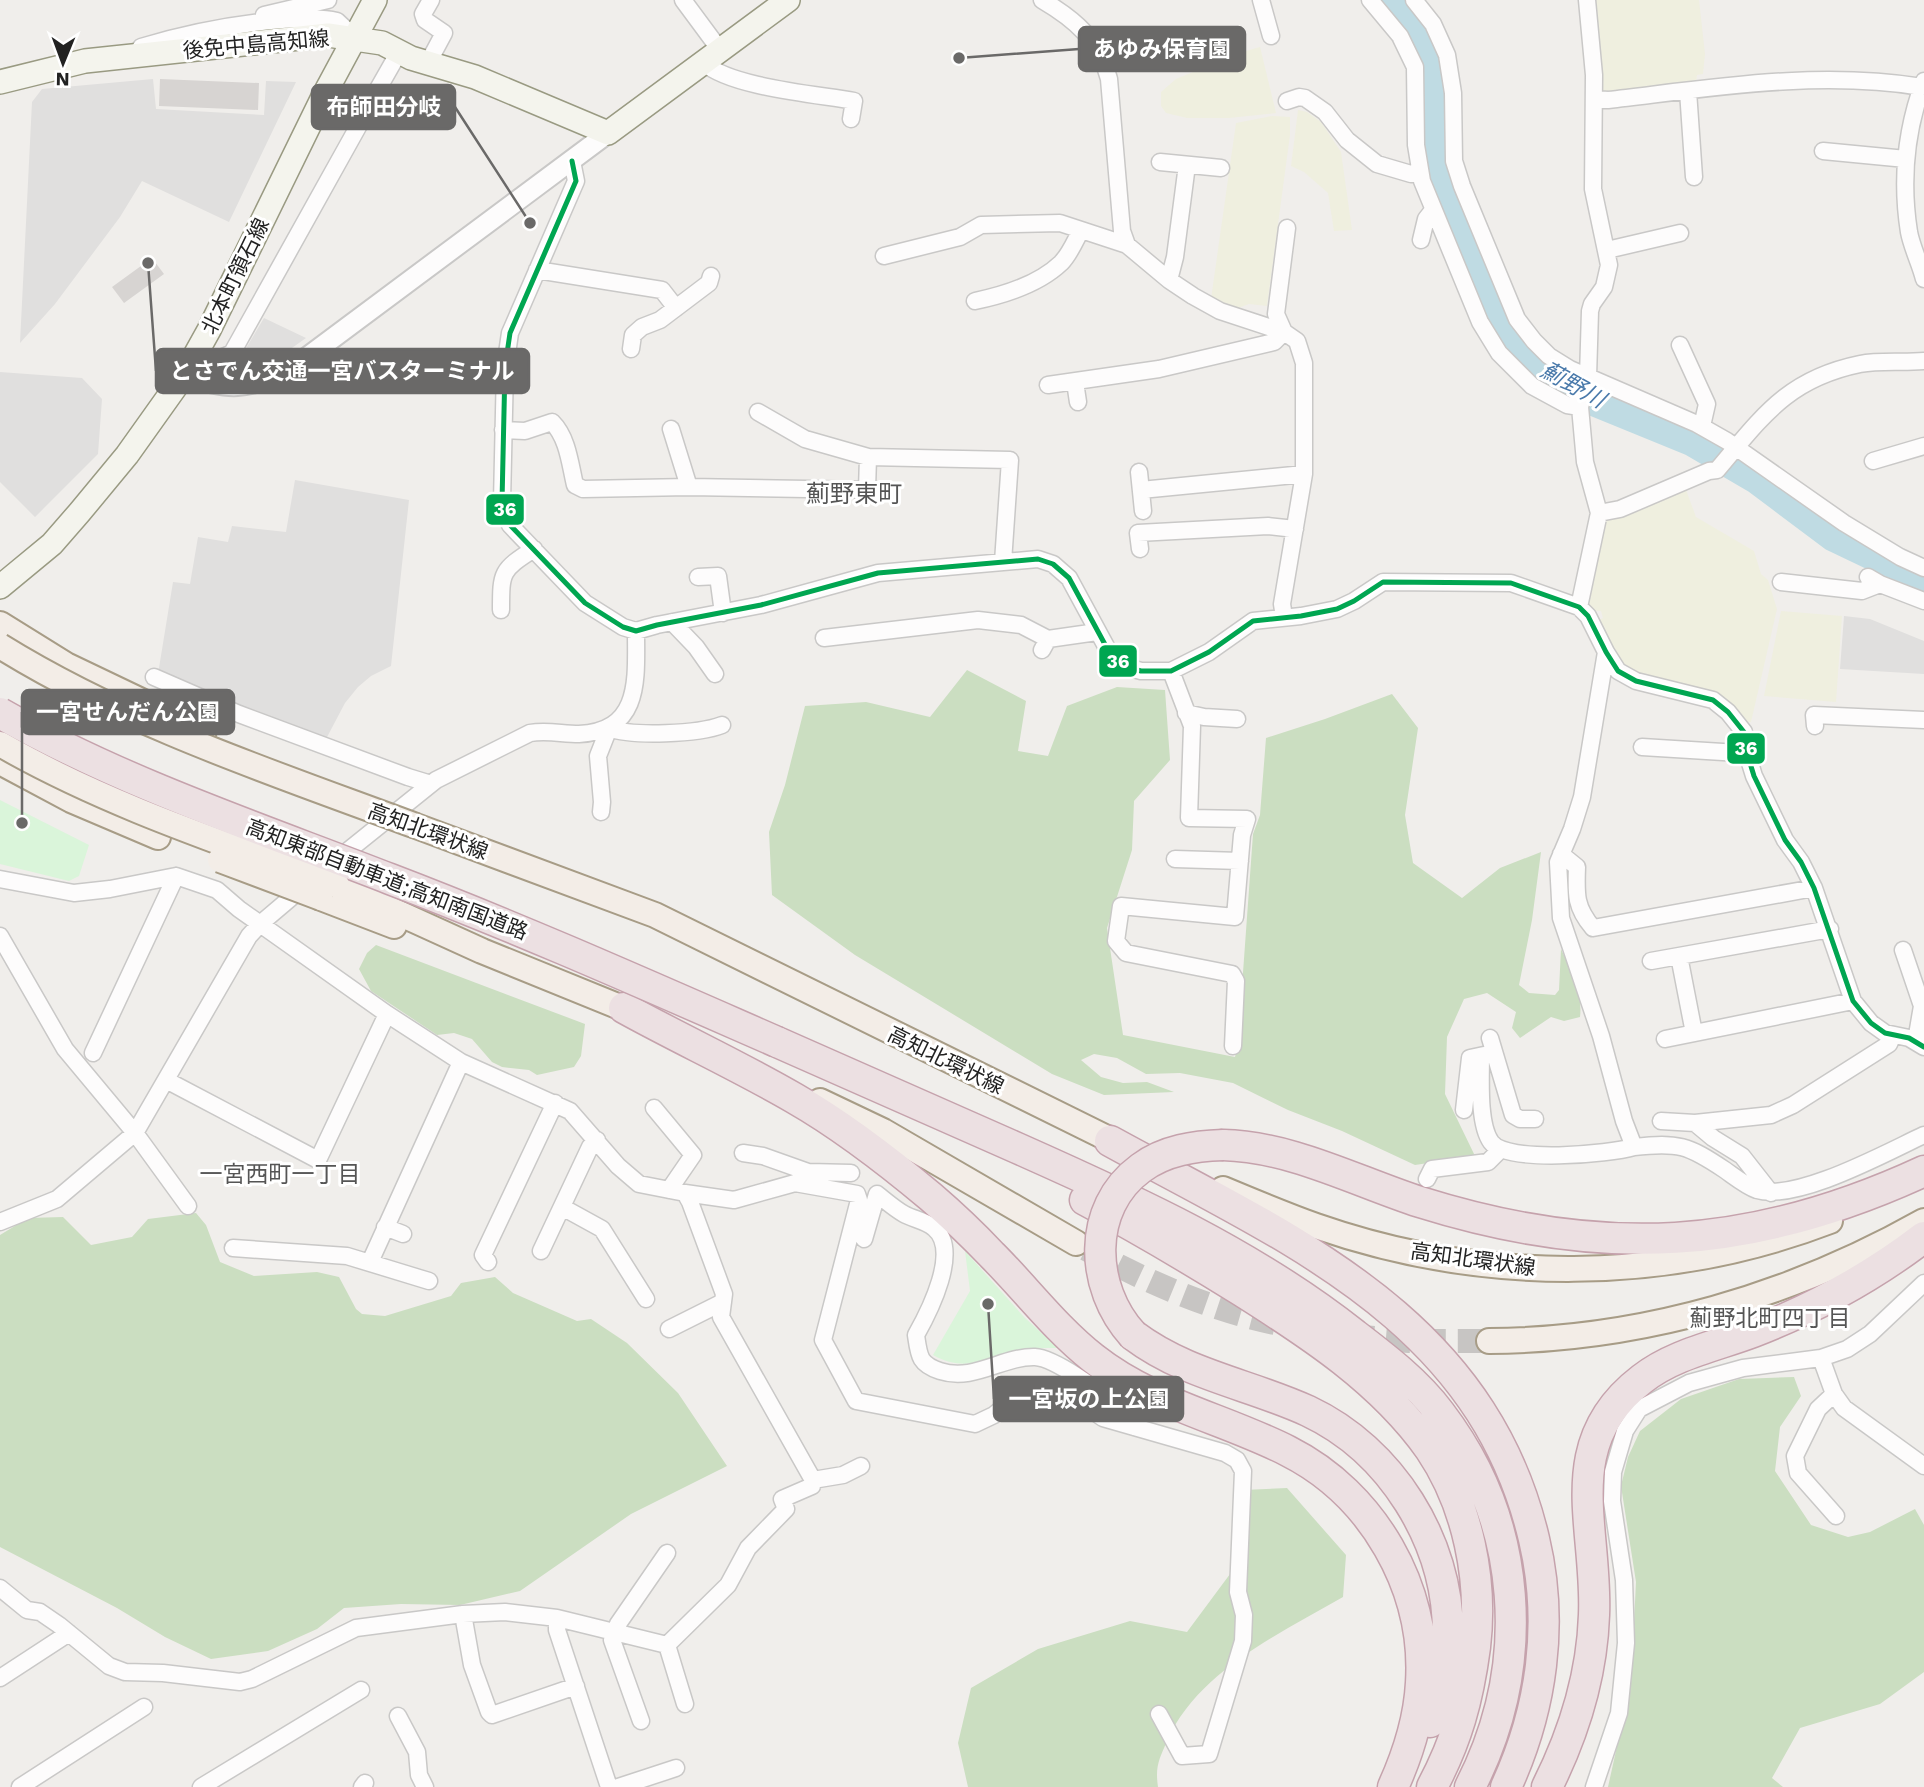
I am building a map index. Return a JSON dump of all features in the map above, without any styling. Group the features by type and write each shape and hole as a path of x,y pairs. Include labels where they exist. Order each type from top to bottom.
{"highway":[{"name":"高知東部自動車道;高知南国道路","path":"0,713 50,742 126,776 574,953 777,1042"},
{"path":"624,1008 795,1098 892,1166 964,1227 1073,1340 1119,1376 1169,1403 1291,1452 1321,1470 1345,1491 1384,1537 1399,1565 1417,1624 1422,1681 1418,1712 1411,1744 1395,1787"},
{"path":"777,1042 1087,1201 1189,1258 1333,1353 1372,1385 1405,1418 1431,1451 1459,1510 1473,1559 1477,1595 1477,1633 1467,1700 1458,1731 1432,1787"},
{"path":"777,1042 1102,1186 1234,1254 1324,1310 1388,1361 1438,1410 1472,1461 1494,1517 1509,1576 1512,1637 1505,1687 1491,1738 1471,1787"},
{"path":"1110,1141 1295,1242 1363,1288 1430,1346 1478,1405 1498,1438 1520,1490 1538,1555 1542,1592 1542,1654 1535,1703 1526,1737 1506,1787"},
{"path":"1395,1787 1419,1748 1440,1692 1447,1662 1448,1634 1443,1581 1426,1533 1380,1463 1334,1425 1279,1400 1187,1367 1151,1348 1120,1321 1105,1286 1100,1249 1107,1212 1128,1179 1151,1162 1181,1150 1201,1146 1247,1146 1296,1157 1442,1209 1530,1230 1600,1239 1735,1242 1868,1195 1924,1171"},
{"path":"1547,1787 1574,1724 1591,1651 1594,1576 1587,1479 1597,1434 1608,1414 1624,1394 1665,1364 1796,1314 1855,1270 1924,1237"}],"main road":[{"name":"北本町領石線","path":"0,587 52,544 79,513 154,420 184,375 209,330 324,95 375,0"},
{"path":"608,133 788,0"},
{"name":"後免中島高知線","path":"0,82 99,60 328,35 382,43 428,63 475,77 608,133"},
{"path":"0,624 66,665 204,731 418,818"},
{"name":"高知北環状線","path":"0,646 39,671 191,742 418,818 655,915 1110,1141 1318,1227 1377,1244 1448,1259 1519,1268 1584,1269 1671,1262 1735,1242 1820,1225 1924,1179"},
{"path":"0,744 59,776 329,892 624,1008 883,1132 1076,1244"},
{"path":"0,762 71,800 158,837 329,892"},
{"path":"1489,1341 1568,1338 1654,1324 1855,1270 1924,1221"}],"street":[{"path":"236,25 279,10 327,0"},
{"path":"428,63 444,33 425,20 423,14 430,0"},
{"path":"683,0 712,56 713,71 735,80 853,101 851,119"},
{"path":"1042,0 1068,15 1104,58 1109,79 1122,231 1127,245"},
{"path":"1261,0 1271,36"},
{"path":"1370,0 1399,36 1415,67 1416,145 1420,174 1480,322 1499,353 1532,386 1567,405 1580,407"},
{"path":"1414,0 1433,24 1447,55 1453,93 1454,161 1462,186 1517,319 1534,341 1549,356 1588,377 1702,426 1737,447 1844,523 1920,567 1904,594"},
{"path":"1579,607 1599,513 1585,462 1580,407 1588,377 1590,311 1604,287 1608,273 1593,189 1594,99 1587,0"},
{"path":"99,60 177,36 236,25 294,19 337,21 355,38"},
{"path":"324,95 366,110 399,52"},
{"path":"1594,99 1608,100 1782,80 1923,84 1909,131 1906,159 1909,232 1924,279"},
{"path":"1688,91 1694,177"},
{"path":"1287,102 1299,97 1305,98 1325,113 1347,140 1377,164 1420,174"},
{"path":"184,375 233,352 359,125"},
{"path":"184,375 215,386 240,387 263,382 290,370 608,133"},
{"path":"1823,151 1906,159"},
{"path":"572,161 576,181 510,333 505,367 502,502 510,525 585,603 623,627 636,631 761,605 878,573 1038,559 1053,564 1069,578 1108,650 1123,666 1141,671 1171,671 1209,652 1254,621 1337,609 1383,582 1511,583 1579,607 1588,616 1618,671 1636,681 1713,700 1728,712 1744,732 1754,776 1785,840 1801,862 1814,888 1853,1001 1871,1023 1885,1033 1920,1044 1922,1006 1903,950"},
{"path":"1160,162 1222,168"},
{"path":"1169,280 1175,257 1187,165"},
{"path":"1421,240 1426,219 1433,210"},
{"path":"884,256 960,237 981,225 1060,223 1127,245 1169,280 1220,311 1284,332 1297,341 1304,363 1304,474 1282,604 1284,617"},
{"path":"1284,332 1276,314 1287,228"},
{"path":"975,301 995,297 1045,275 1062,262 1081,230"},
{"path":"1606,250 1680,233"},
{"path":"537,270 663,290 676,308"},
{"path":"631,349 633,335 642,327 660,320 709,283 710,276"},
{"path":"995,297 998,314"},
{"path":"1048,385 1160,369 1274,342 1284,332"},
{"path":"1680,345 1707,404 1702,426"},
{"path":"1599,513 1620,509 1717,470 1773,406 1792,390 1817,376 1862,364 1924,361"},
{"path":"1075,382 1078,402"},
{"path":"758,412 805,439 868,457 1010,460 1003,562"},
{"path":"503,430 525,431 552,422 560,430 575,485 583,489 689,487 867,490 868,457"},
{"path":"671,429 689,487"},
{"path":"1873,461 1924,446"},
{"path":"1139,471 1143,511"},
{"path":"1141,489 1304,474"},
{"path":"1140,549 1139,533 1268,526 1295,529"},
{"path":"501,610 500,580 510,565 534,549"},
{"path":"698,577 718,576 723,612"},
{"path":"1781,582 1863,591 1874,580 1924,601"},
{"path":"824,638 978,620 1021,625 1045,644 1097,632"},
{"path":"671,622 696,647 715,674"},
{"path":"600,812 602,802 598,756 609,728 634,696 636,631"},
{"path":"1606,652 1582,797 1558,862 1561,918 1601,1036 1624,1121 1634,1147"},
{"path":"1171,671 1192,726 1189,818 1247,820 1242,835 1235,917 1121,906 1116,942 1126,953 1232,974 1236,981 1233,1046"},
{"path":"154,677 239,714 431,784"},
{"path":"1186,713 1237,719"},
{"path":"1815,726 1814,715 1924,720"},
{"path":"0,1222 57,1199 135,1133 249,936 260,924 431,784 530,733 543,731 576,734 609,728 618,732 634,733 708,730 722,724"},
{"path":"1642,747 1739,753 1746,750"},
{"path":"1561,854 1577,867 1576,896 1582,915 1593,928 1814,888"},
{"path":"1175,859 1240,862"},
{"path":"93,1053 176,876"},
{"path":"0,879 74,893 176,876 218,890 239,909 387,1014 461,1062 570,1111 618,1166 639,1184 734,1200 807,1178 851,1173"},
{"path":"1651,961 1830,929"},
{"path":"0,936 65,1049 135,1133 188,1206"},
{"path":"1679,956 1694,1033"},
{"path":"1665,1039 1853,1001"},
{"path":"166,1080 318,1160 387,1014"},
{"path":"1661,1121 1695,1123 1771,1115 1793,1105 1889,1044 1893,1035"},
{"path":"1464,1111 1470,1058 1488,1048"},
{"path":"1488,1048 1513,1115 1520,1119 1535,1119"},
{"path":"1488,1048 1482,1115 1491,1142 1513,1154 1615,1153 1634,1147 1682,1145 1755,1189 1771,1193 1835,1177 1924,1135"},
{"path":"370,1262 461,1062"},
{"path":"488,1262 483,1255 555,1103"},
{"path":"654,1108 693,1155 677,1192"},
{"path":"1695,1123 1742,1156 1771,1193"},
{"path":"541,1251 590,1147 597,1140"},
{"path":"1427,1179 1432,1169 1488,1162 1501,1149"},
{"path":"743,1153 763,1156 807,1178 858,1194 859,1200 823,1340 856,1401 975,1424 994,1415 1023,1391 1042,1388 1069,1395 1103,1418 1225,1453 1237,1460 1243,1471 1238,1592 1244,1615 1242,1641 1209,1754 1182,1756 1159,1714"},
{"path":"667,1645 727,1585 748,1548 786,1509 782,1499 812,1486 813,1480 722,1317 724,1293 690,1202 677,1192"},
{"path":"864,1239 877,1194 902,1213 934,1228 940,1236 944,1251 937,1290 916,1335 920,1357 926,1366 948,1373 969,1373 1033,1357 1052,1360 1119,1407 1134,1427"},
{"path":"562,1207 602,1229 646,1300"},
{"path":"385,1227 402,1234"},
{"path":"233,1248 347,1256 429,1281"},
{"path":"1594,1787 1619,1713 1626,1643 1624,1580 1612,1501 1613,1472 1625,1431 1639,1409 1689,1383 1743,1368 1821,1359 1847,1349 1870,1334 1924,1283"},
{"path":"669,1329 723,1302"},
{"path":"1821,1359 1834,1394 1844,1408 1924,1466"},
{"path":"1834,1394 1818,1409 1795,1456 1798,1473 1836,1516"},
{"path":"813,1480 843,1475 861,1466"},
{"path":"641,1721 612,1640 613,1633 667,1553"},
{"path":"0,1588 27,1610 40,1612 109,1666 125,1672 163,1672 240,1682 252,1679 356,1628 463,1614 505,1612 557,1618 667,1645"},
{"path":"463,1614 472,1665 492,1715 576,1686"},
{"path":"557,1618 557,1630 609,1787"},
{"path":"0,1678 69,1633"},
{"path":"667,1645 685,1704"},
{"path":"201,1787 361,1690"},
{"path":"20,1787 144,1707"},
{"path":"398,1716 417,1752 419,1775 425,1787"},
{"path":"618,1787 676,1769"}],"green space":[{"path":"1592,0 1699,0 1705,54 1703,74 1697,75 1696,83 1599,93"},
{"path":"1260,47 1276,113 1229,118 1187,118 1166,113 1161,106 1161,92 1176,79"},
{"path":"1298,110 1307,112 1321,122 1341,152 1352,230 1334,231 1328,193 1304,172 1291,166"},
{"path":"1272,116 1290,117 1290,135 1267,306 1249,304 1238,308 1211,299 1236,123"},
{"path":"1685,487 1696,517 1754,551 1761,574 1768,580 1777,609 1751,722 1640,676 1619,662 1596,621 1603,618 1601,611 1591,611 1589,605 1604,526 1608,519"},
{"path":"1781,611 1842,616 1836,702 1764,696"},
{"path":"967,670 1026,701 1018,751 1048,756 1067,706 1117,687 1165,690 1170,760 1134,801 1132,850 1107,928 1123,1035 1235,1057 1253,834 1260,815 1266,738 1392,694 1418,728 1405,815 1413,863 1462,898 1500,868 1541,852 1532,920 1519,985 1529,993 1555,995 1559,990 1561,949 1578,991 1580,1017 1564,1021 1551,1017 1520,1038 1512,1028 1516,1012 1487,993 1464,999 1447,1037 1445,1094 1475,1156 1415,1165 1233,1083 1180,1073 1146,1074 1117,1058 1094,1054 1081,1060 1101,1077 1123,1083 1147,1082 1174,1092 1104,1095 1052,1074 855,955 772,895 769,832 785,785 805,706 866,702 930,717"},
{"path":"0,800 89,845 79,876 69,881 0,864"},
{"path":"376,945 585,1024 581,1056 574,1067 537,1075 529,1070 502,1067 492,1062 472,1039 454,1033 437,1035 371,991 359,969 367,953"},
{"path":"196,1213 206,1225 220,1262 254,1276 317,1272 339,1277 356,1309 362,1314 385,1316 451,1296 461,1283 495,1277 513,1293 577,1321 591,1319 627,1343 678,1393 727,1466 631,1514 520,1591 460,1605 401,1604 344,1608 317,1629 268,1651 211,1659 165,1637 117,1608 0,1547 0,1235 28,1218 63,1217 91,1245 132,1237 148,1219"},
{"path":"965,1251 1024,1317 1058,1348 1024,1350 964,1364 933,1355 970,1291"},
{"path":"1794,1377 1801,1396 1780,1427 1775,1471 1811,1525 1848,1537 1870,1532 1915,1509 1924,1525 1924,1672 1880,1704 1800,1728 1772,1778 1783,1787 1608,1787 1631,1683 1636,1582 1621,1486 1628,1457 1640,1431 1681,1399 1739,1379"},
{"path":"1287,1488 1346,1555 1343,1597 1267,1640 1219,1674 1199,1694 1181,1716 1167,1741 1158,1763 1158,1787 968,1787 958,1743 971,1688 1038,1649 1130,1621 1187,1632 1233,1570 1243,1490"}],"shaded area":[{"path":"153,79 156,109 264,115 266,81 296,82 229,222 142,181 120,217 55,304 20,343 32,102 42,89"},
{"path":"264,318 306,338 282,355 253,357 245,350"},
{"path":"0,372 82,378 102,399 98,454 35,517 0,482"},
{"path":"295,480 409,500 391,666 371,676 358,687 345,703 326,739 158,674 173,582 190,584 198,537 228,542 232,526 286,532"},
{"path":"1844,616 1870,619 1924,641 1924,674 1840,669"}],"building":[{"path":"160,79 259,83 258,110 159,106"},
{"path":"152,258 164,274 124,303 112,287"}],"waterway":[{"name":"薊野川","path":"1393,0 1421,41 1429,58 1433,75 1434,152 1453,213 1499,322 1528,361 1558,381 1595,400 1693,440 1758,478 1834,535 1924,578"}],"tunnel":[{"path":"1086,1249 1185,1296 1290,1326"},
{"path":"1350,1336 1409,1341 1489,1341"}],"transit line":[{"name":"36","path":"572,161 576,181 510,333 505,367 502,502 510,525 585,603 623,627 636,631 761,605 878,573 1038,559 1053,564 1069,578 1108,650 1123,666 1141,671 1171,671 1209,652 1253,621 1337,609 1383,582 1511,583 1579,607 1588,616 1618,671 1636,681 1713,700 1728,712 1744,732 1754,776 1785,840 1801,862 1814,888 1853,1001 1871,1023 1885,1033 1909,1038 1924,1047"}],"place":[{"name":"あゆみ保育園","path":"959,58"},
{"name":"布師田分岐","path":"530,223"},
{"name":"とさでん交通一宮バスターミナル","path":"148,263"},
{"name":"一宮せんだん公園","path":"22,823"},
{"name":"一宮坂の上公園","path":"988,1304"}],"district":[{"name":"薊野東町","path":"854,494"},
{"name":"一宮西町一丁目","path":"280,1174"},
{"name":"薊野北町四丁目","path":"1770,1318"}]}
